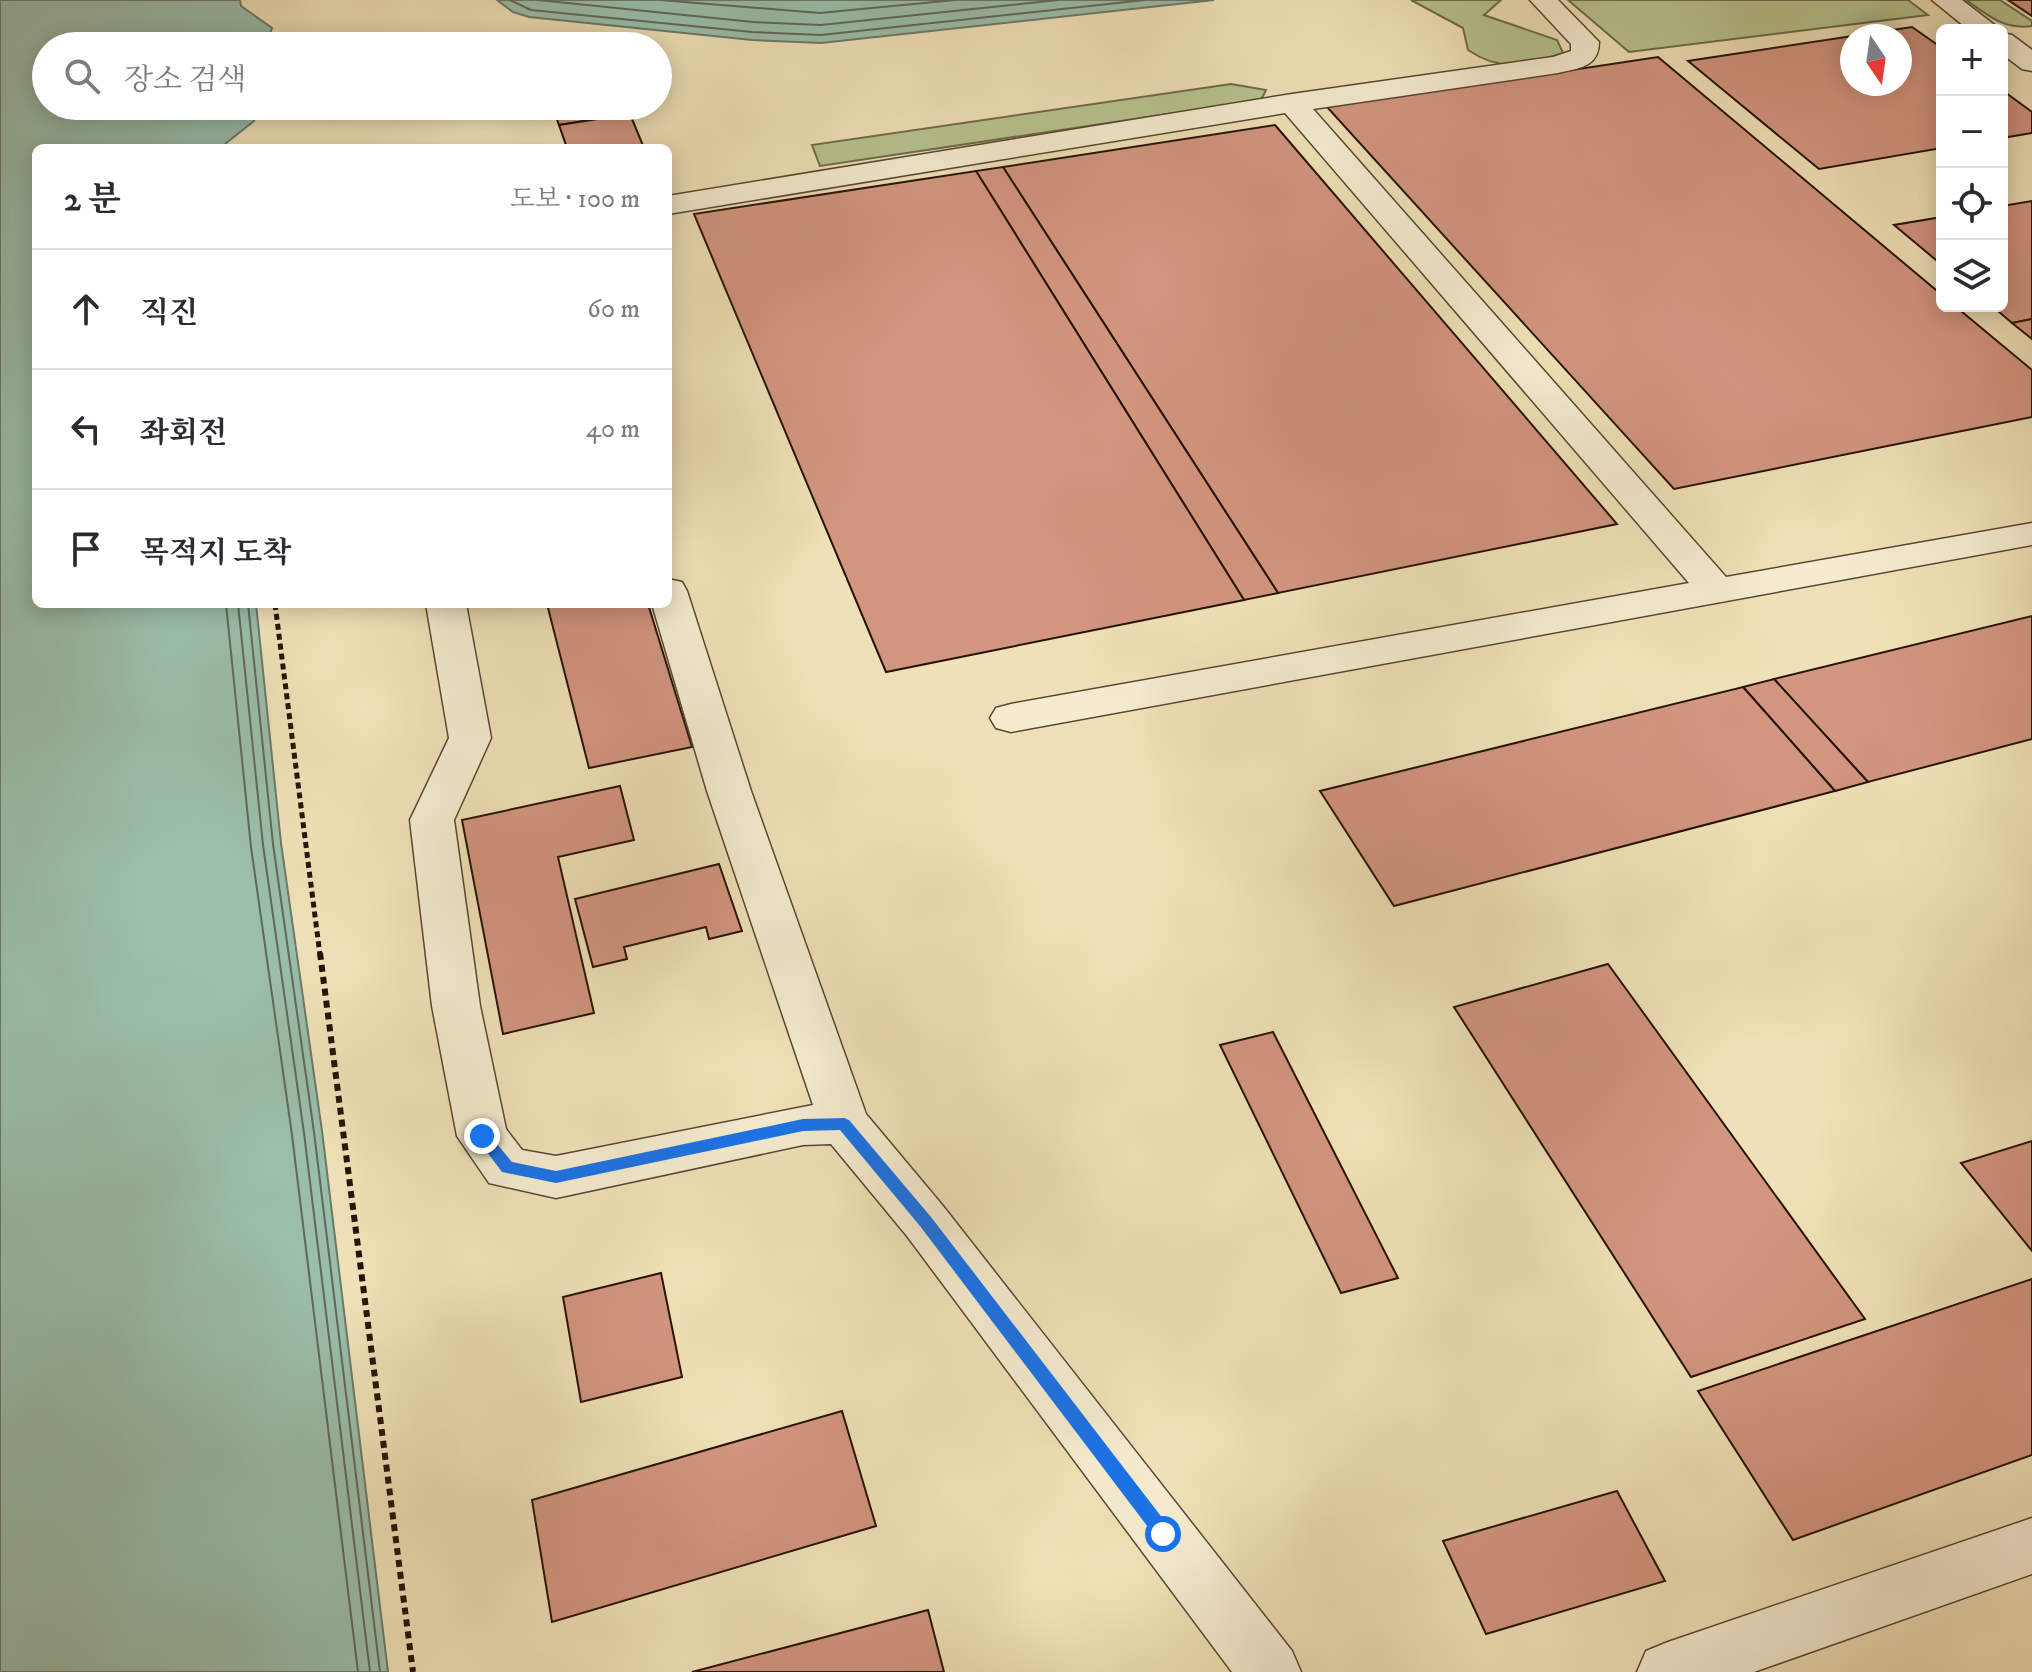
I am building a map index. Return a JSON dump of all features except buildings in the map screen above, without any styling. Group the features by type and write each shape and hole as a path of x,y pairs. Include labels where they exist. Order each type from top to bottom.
{"lane":[{"path":"672,204 1292,103 1558,65 1585,55 1585,42 1543,0"},
{"path":"1945,0 1979,24"},
{"path":"2008,45 2032,63"},
{"path":"1292,103 1717,591"},
{"path":"1011,718 2032,534"},
{"path":"672,604 729,791 844,1124 925,1221 1270,1672"},
{"path":"447,608 470,738 432,820 456,1006 482,1136 507,1168 556,1177 803,1125 844,1124"},
{"path":"1668,1672 2032,1546"}],"path":[{"path":"276,608 413,1672"}],"shaded area":[{"path":"1411,0 1501,0 1484,15 1557,40 1563,53 1514,65 1492,62 1468,50 1463,28"},
{"path":"1568,0 1908,0 1928,15 1840,24 1629,52"},
{"path":"1966,0 2000,0 2032,21 2032,26 2013,26"},
{"path":"1231,84 1266,90 1261,100 820,166 812,145"}],"water":[{"path":"0,0 240,0 241,6 272,28 271,32 32,32 32,120 254,120 225,144 32,144 32,608 256,608 281,843 322,1131 388,1672 0,1672"},
{"path":"497,0 1214,0 821,43 752,40 529,17 513,12"}],"route":[{"path":"482,1136 507,1168 556,1177 803,1125 844,1124 925,1221 1163,1534"}]}
